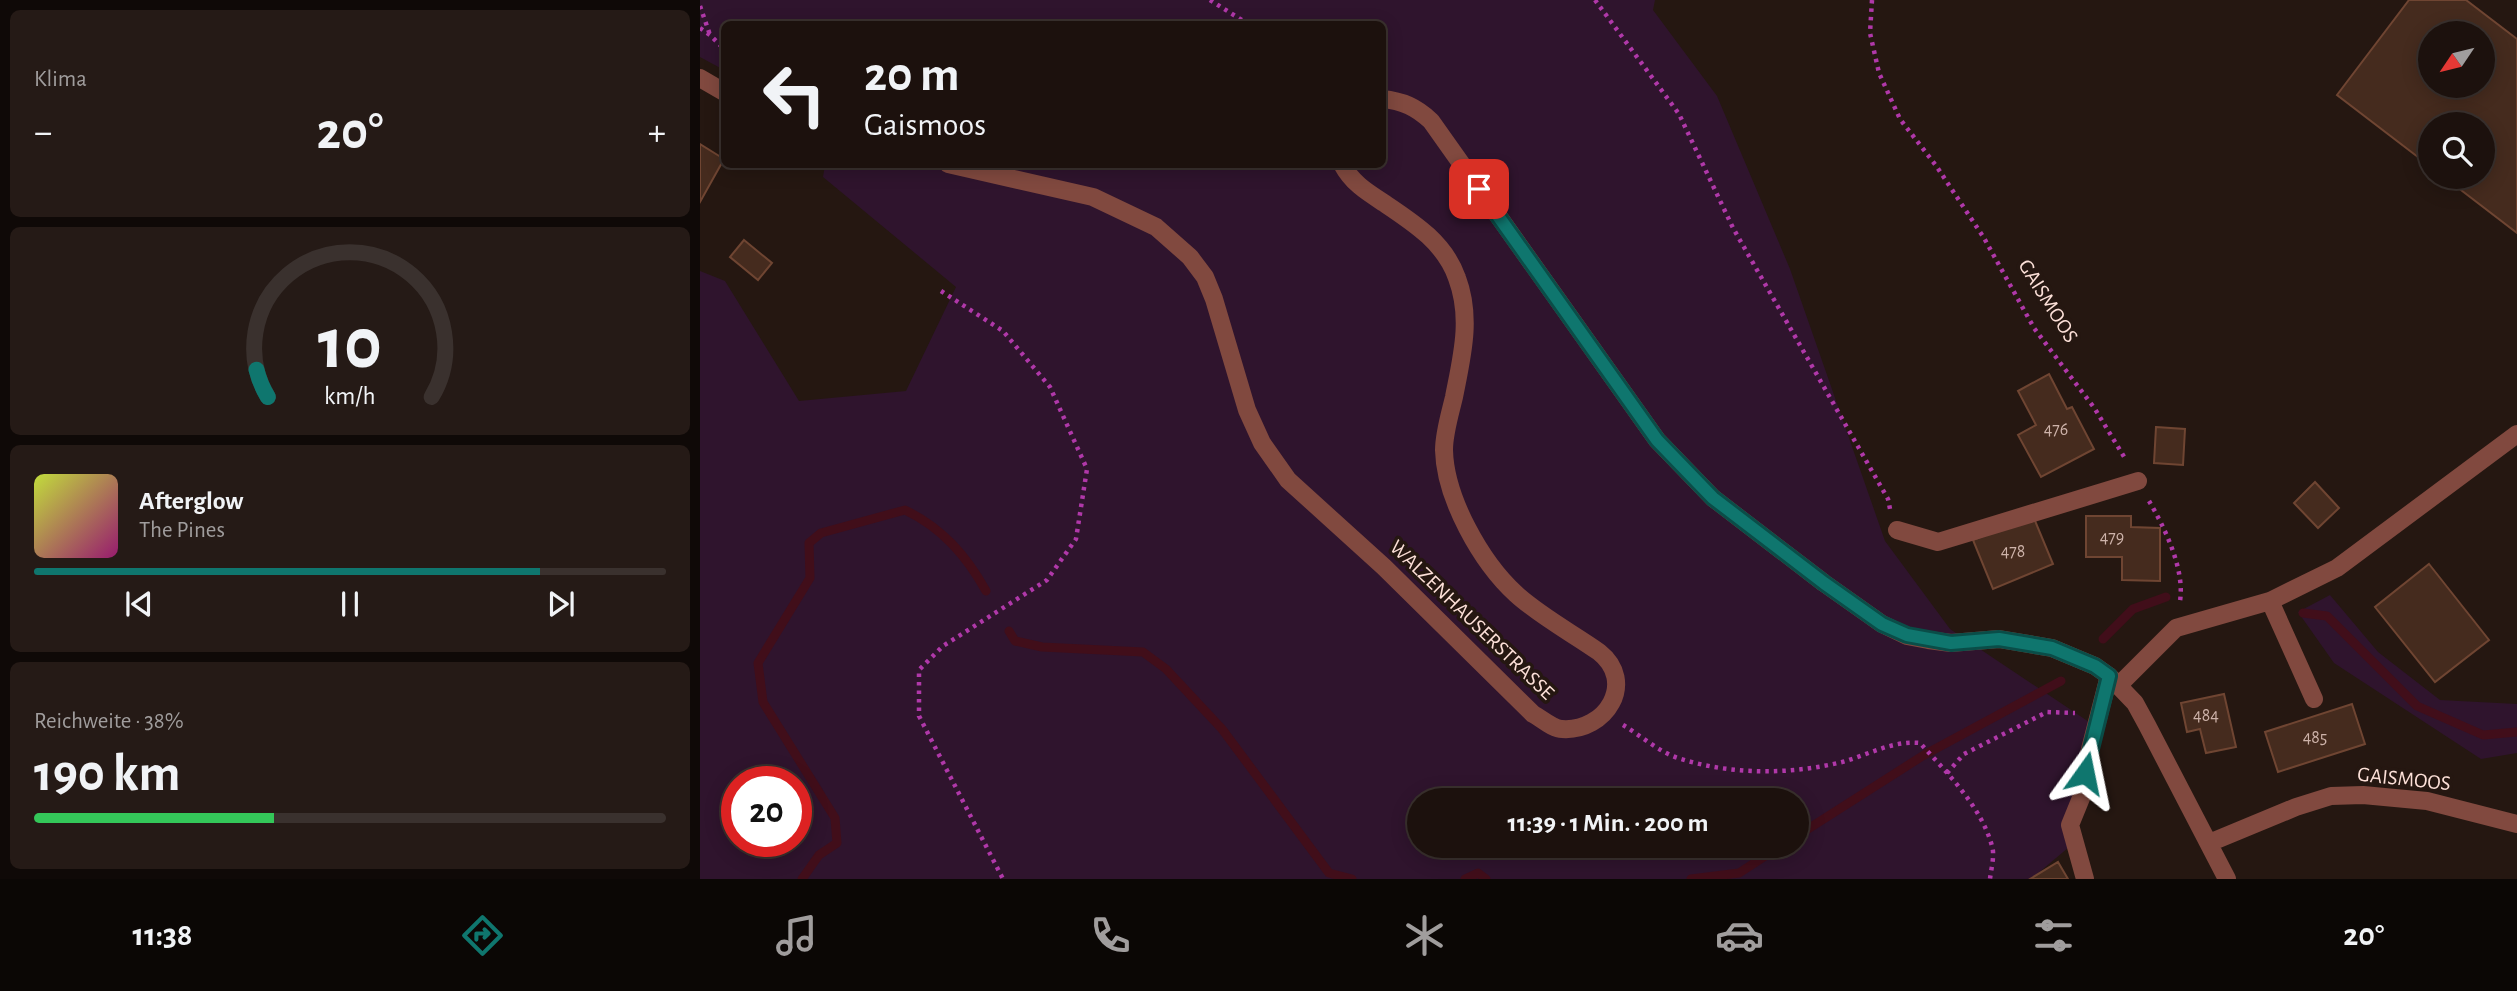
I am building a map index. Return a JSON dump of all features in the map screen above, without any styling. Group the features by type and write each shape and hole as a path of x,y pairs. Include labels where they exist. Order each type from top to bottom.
{"street":[{"path":"700,78 721,90"},
{"path":"1386,99 1411,106 1431,121 1657,440 1713,498 1882,624 1907,635 1951,643 1999,639 2052,648 2095,666 2114,680 2135,703 2227,879"},
{"name":"WALZENHAUSERSTRASSE","path":"966,168 1093,197 1156,227 1190,257 1205,277 1247,410 1262,443 1288,480 1384,567 1533,714 1560,730 1583,726 1606,714"},
{"path":"1345,168 1354,182 1417,224 1432,238 1456,273 1463,293 1466,338 1444,447 1446,472 1453,495 1462,517 1486,558 1516,594 1606,657 1616,678 1616,690 1613,703 1606,714"},
{"path":"2085,879 2070,825 2081,798 2100,713 2114,680 2176,628 2270,601 2337,568 2517,434"},
{"path":"1896,530 1938,542 2138,481"},
{"path":"2270,601 2314,699"},
{"name":"GAISMOOS","path":"2209,843 2296,807 2331,796 2363,795 2427,801 2517,824"}],"path":[{"path":"1210,0 1243,21"},
{"path":"1595,0 1679,114 1733,228 1888,499 1896,530"},
{"name":"GAISMOOS","path":"1871,0 1870,33 1879,74 1900,119 1937,167 1978,228 2034,328 2095,409 2166,531 2182,589 2176,628"},
{"path":"700,6 710,35"},
{"path":"700,28 721,46"},
{"path":"941,292 1003,331 1050,387 1087,469 1076,540 1047,580 943,646 919,670 919,716 1003,879"},
{"path":"1947,773 1964,754 2047,712 2100,713"},
{"path":"1606,714 1676,758 1731,769 1776,772 1841,762 1905,742 1920,743 1977,813 1993,848 1990,879"}],"shaded area":[{"path":"700,0 1655,0 1653,10 1717,96 1790,269 1885,541 1950,629 2092,724 2075,842 2031,879 700,879 700,271 725,281 799,401 906,391 956,287 823,177 824,168 1386,168 1386,21 721,21 721,68 700,57"},
{"path":"2330,595 2378,652 2440,700 2517,704 2517,753 2481,759 2334,663 2298,612"}],"building":[{"path":"2409,0 2466,0 2493,21 2418,21 2418,98 2496,98 2496,23 2517,39 2517,233 2460,189 2495,189 2495,112 2418,112 2418,157 2337,95"},
{"path":"700,144 721,157 721,164 700,202"},
{"path":"744,240 772,263 758,280 730,257"},
{"path":"2049,374 2067,409 2072,407 2094,449 2041,477 2018,435 2036,425 2018,391"},
{"path":"2156,427 2185,429 2183,465 2154,463"},
{"path":"2315,482 2339,508 2318,528 2294,503"},
{"path":"2033,516 2053,564 1993,589 1973,540"},
{"path":"2086,516 2131,516 2131,527 2160,528 2160,581 2122,580 2122,557 2086,557"},
{"path":"2429,564 2489,640 2435,682 2375,607"},
{"path":"2224,694 2236,747 2206,753 2200,729 2187,732 2181,703"},
{"path":"2352,704 2365,744 2278,772 2265,732"},
{"path":"2058,862 2068,879 2030,879"}],"waterway":[{"path":"802,879 819,855 837,843 835,818 763,702 758,663 810,578 809,543 821,533 905,510 942,534 961,554 986,591"},
{"path":"2103,639 2133,609 2166,597"},
{"path":"2303,613 2327,616 2417,706 2483,735 2517,732"},
{"path":"1009,631 1015,641 1042,647 1143,652 1166,669 1222,729 1329,873 1352,879"},
{"path":"1809,828 1924,755 2061,681"},
{"path":"1691,879 1739,873 1762,858"},
{"path":"1465,879 1478,873 1486,879"}],"route":[{"path":"1479,189 1657,440 1713,498 1882,624 1907,635 1928,640 1951,643 1999,639 2052,648 2095,666 2109,676 2085,773"}]}
